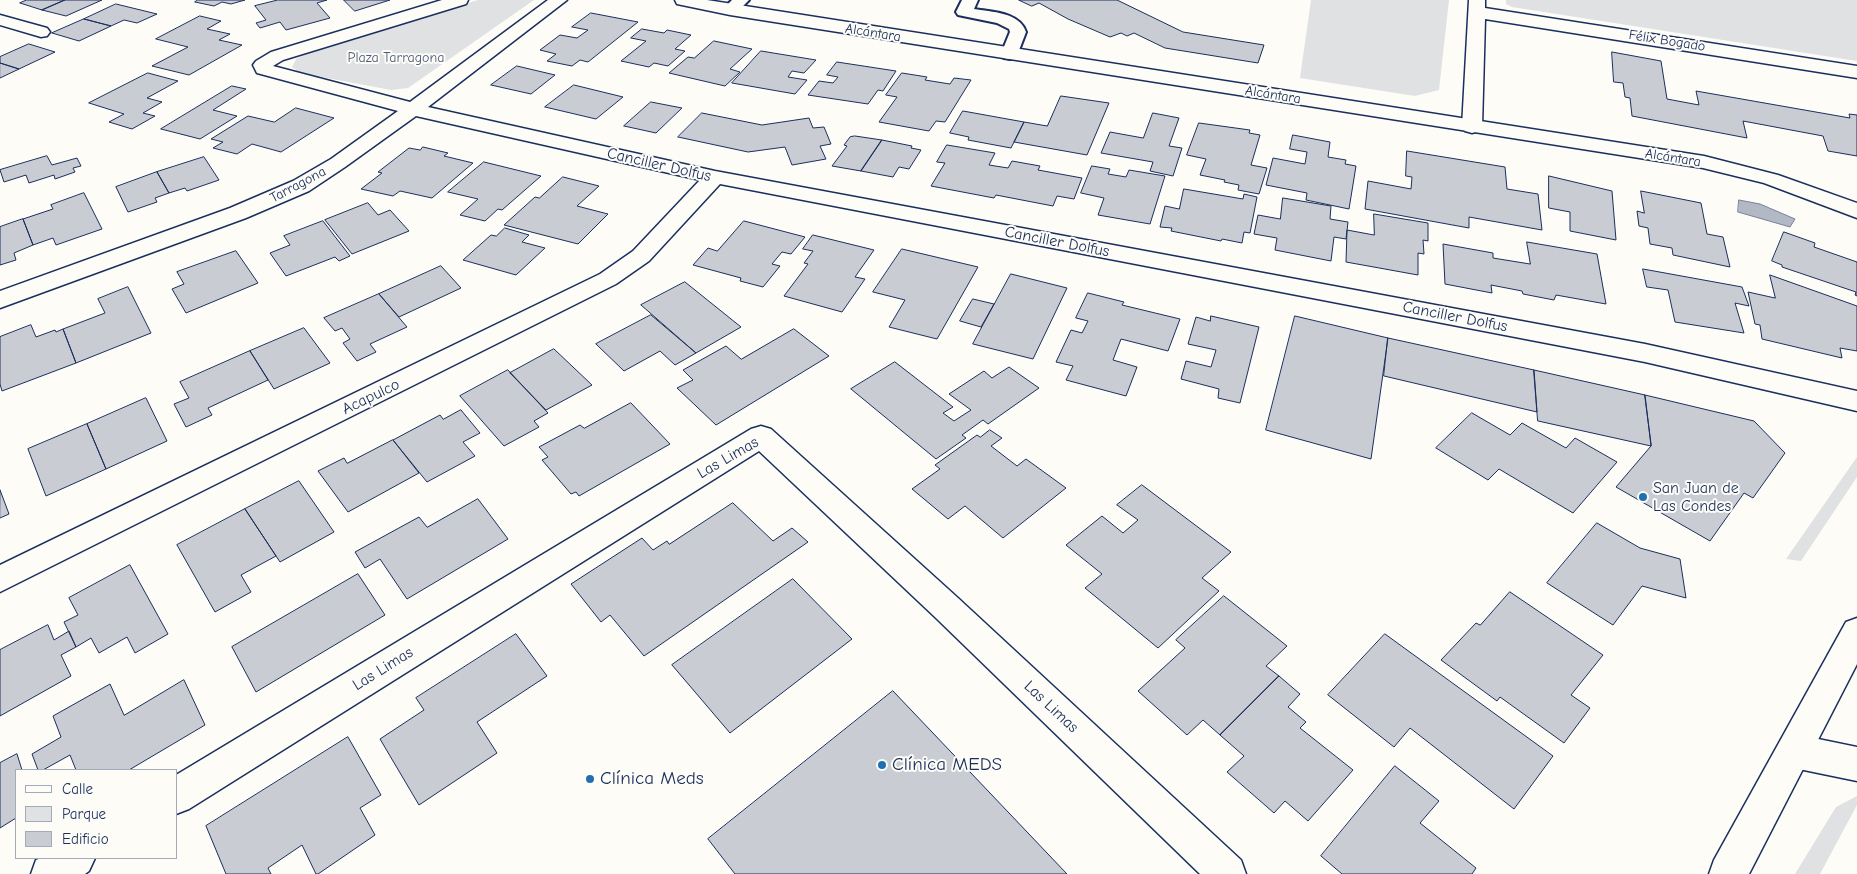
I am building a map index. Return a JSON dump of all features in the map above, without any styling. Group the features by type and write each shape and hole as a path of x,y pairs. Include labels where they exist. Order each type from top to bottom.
{"street":[{"name":"Canciller Dolfus","path":"460,0 277,56 262,65 264,69 413,109 715,177 1645,352 1857,401"},
{"name":"Tarragona","path":"0,300 285,194 338,163 559,0"},
{"name":"Alcántara","path":"683,0 736,5 1010,54 1704,162 1737,169 1799,189 1857,211"},
{"name":"Félix Bogado","path":"1476,6 1857,72"},
{"path":"1472,127 1476,6"},
{"path":"0,20 41,32"},
{"name":"Acapulco","path":"0,579 608,279 641,256 715,177"},
{"name":"Las Limas","path":"178,795 761,436 947,608 1227,874"},
{"path":"1728,874 1857,633"},
{"path":"1794,751 1857,764"},
{"path":"50,874 74,859"}],"lane":[{"path":"970,0 964,12 1002,19 1016,26 1018,32 1010,54"}],"green space":[{"name":"Plaza Tarragona","path":"478,0 534,0 408,88 391,90 300,73 292,67 296,59 314,50"},
{"path":"1311,0 1449,0 1439,90 1415,96 1300,78"},
{"path":"1506,0 1857,0 1857,61 1512,7 1506,4"},
{"path":"1857,457 1857,477 1801,561 1786,559"},
{"path":"1857,796 1857,805 1820,874 1795,874 1836,807"}],"shaded area":[{"path":"1739,200 1760,204 1795,219 1790,227 1738,212"}],"building":[{"path":"27,0 65,0 42,10 20,3"},
{"path":"65,0 102,0 66,16 42,10"},
{"path":"198,0 245,0 231,4 222,2 214,6 195,2"},
{"path":"278,0 327,0 317,3 330,18 286,30 280,22 260,28 256,23 266,20 255,6"},
{"path":"344,0 390,0 355,11"},
{"path":"1019,0 1117,0 1183,32 1264,45 1258,63 1165,48 1134,33 1127,36 1121,33 1110,37 1068,19 1039,3 1032,6"},
{"path":"116,4 157,14 137,23 124,20 111,26 84,19"},
{"path":"591,13 638,22 588,62 580,60 572,66 547,61 556,54 540,50 560,35 577,38 588,30 572,27"},
{"path":"200,16 221,21 207,29 230,34 219,40 242,45 189,75 152,66 188,47 156,39"},
{"path":"84,19 111,26 79,41 52,33"},
{"path":"642,29 664,33 667,30 691,35 675,49 685,51 668,66 654,63 649,67 621,61 646,41 631,38"},
{"path":"714,41 752,49 730,69 740,72 725,86 669,73 688,57 694,58"},
{"path":"29,44 55,52 19,69 0,63 0,57"},
{"path":"761,51 816,60 804,73 792,71 788,77 807,80 795,94 732,83"},
{"path":"1612,52 1661,61 1667,99 1699,105 1696,91 1850,118 1849,114 1857,115 1857,156 1828,151 1823,136 1743,121 1747,138 1632,116 1630,98 1625,97 1623,83 1614,82"},
{"path":"837,62 896,71 883,91 878,90 868,104 808,95 819,81 833,83 838,77 827,75"},
{"path":"0,63 19,69 0,78"},
{"path":"517,66 555,75 531,94 491,85"},
{"path":"148,73 178,81 147,98 162,102 143,113 155,116 132,129 109,122 124,114 89,103"},
{"path":"902,73 927,77 925,80 950,84 954,78 971,80 945,122 936,121 929,131 879,122 897,97 886,95"},
{"path":"574,85 623,97 596,119 545,107"},
{"path":"232,86 246,89 213,110 237,116 200,139 161,129"},
{"path":"1061,96 1109,103 1087,155 1014,142 1024,122 1047,126"},
{"path":"651,102 682,108 656,133 624,126"},
{"path":"296,108 334,118 281,152 252,144 237,154 213,148 223,142 211,139 248,116 274,122"},
{"path":"963,111 1024,122 1011,148 968,140 969,137 950,133"},
{"path":"702,113 762,125 809,118 813,128 824,127 831,144 820,146 826,159 792,165 785,147 748,152 678,137"},
{"path":"1153,113 1179,118 1169,146 1182,148 1173,176 1150,171 1153,162 1101,153 1110,132 1143,138"},
{"path":"1199,123 1250,130 1249,133 1260,135 1251,165 1267,168 1259,194 1238,190 1239,185 1224,182 1225,180 1200,175 1206,159 1187,155"},
{"path":"1293,135 1330,142 1328,157 1346,160 1345,164 1356,166 1349,209 1306,200 1307,193 1266,185 1273,158 1305,164 1307,152 1290,149"},
{"path":"850,137 882,140 861,171 832,166 847,146 844,145"},
{"path":"882,140 912,146 911,148 921,150 909,169 899,167 893,177 861,171"},
{"path":"947,145 995,153 989,165 1008,168 1012,161 1040,166 1038,170 1082,178 1074,199 1057,196 1053,206 996,195 994,198 931,186 945,163 937,162"},
{"path":"423,147 448,153 444,156 473,163 432,198 400,191 393,196 361,189 382,173 378,172 409,148 420,150"},
{"path":"1407,151 1505,167 1507,189 1538,194 1542,230 1469,217 1469,228 1365,209 1368,181 1411,189 1412,177 1406,176"},
{"path":"47,156 52,165 77,158 81,166 73,168 75,172 55,179 54,175 29,183 26,175 4,182 0,170"},
{"path":"204,157 219,180 187,191 185,188 169,193 157,172"},
{"path":"484,162 541,176 502,210 498,209 485,221 460,215 478,199 448,192"},
{"path":"1092,166 1110,169 1108,174 1126,177 1129,170 1165,176 1150,224 1098,215 1104,198 1081,193"},
{"path":"157,172 169,193 155,198 157,202 128,212 116,187"},
{"path":"1549,176 1612,191 1616,240 1570,231 1570,212 1549,208"},
{"path":"563,177 599,186 577,206 608,214 578,244 504,225 535,197 539,198"},
{"path":"1184,189 1243,199 1244,194 1257,197 1250,233 1244,232 1242,243 1222,239 1221,241 1171,231 1172,228 1160,227 1165,206 1179,209"},
{"path":"1641,191 1701,203 1707,234 1723,237 1730,267 1673,255 1672,248 1650,244 1648,228 1639,226 1637,211 1644,213"},
{"path":"84,193 102,229 56,245 53,238 33,245 23,219 53,209 51,205"},
{"path":"1283,198 1331,206 1330,219 1348,222 1346,239 1334,237 1331,261 1275,250 1277,238 1254,234 1258,215 1280,219"},
{"path":"368,203 378,215 390,210 409,231 352,254 325,220"},
{"path":"1374,214 1428,223 1428,241 1423,240 1424,254 1418,253 1418,275 1346,262 1347,230 1374,235"},
{"path":"23,219 33,245 14,253 16,260 0,265 0,227"},
{"path":"323,221 350,256 339,261 335,257 286,276 270,253 290,245 284,236"},
{"path":"744,221 805,237 791,254 782,252 772,264 780,266 763,287 740,281 741,278 693,265 708,248 717,251"},
{"path":"505,228 529,235 522,242 545,248 516,275 463,260 491,235 496,236"},
{"path":"1784,232 1815,243 1814,247 1857,262 1857,296 1855,295 1856,292 1782,267 1782,265 1772,261"},
{"path":"813,235 874,250 855,277 865,279 842,312 784,296 808,264 804,263 813,251 803,249"},
{"path":"1527,242 1597,254 1606,304 1556,295 1554,300 1491,285 1492,293 1445,284 1443,244 1493,253 1493,258 1530,264"},
{"path":"902,249 978,267 937,339 889,327 905,300 873,292"},
{"path":"236,251 258,283 186,313 172,289 184,284 177,272"},
{"path":"441,266 461,288 399,317 379,294"},
{"path":"1643,269 1742,287 1749,306 1735,303 1744,333 1675,322 1668,290 1647,287"},
{"path":"1011,274 1067,288 1033,359 973,344"},
{"path":"1770,275 1857,306 1857,351 1840,348 1842,358 1762,339 1760,325 1755,324 1748,292 1775,298"},
{"path":"685,282 741,327 696,353 641,305"},
{"path":"128,287 151,333 76,363 63,329 105,313 98,299"},
{"path":"1088,293 1124,302 1122,305 1180,319 1168,351 1121,339 1113,360 1137,367 1126,396 1066,380 1073,366 1056,362 1071,330 1082,333 1088,321 1076,318"},
{"path":"379,294 407,327 370,344 376,352 357,361 343,343 350,339 342,328 335,331 324,318"},
{"path":"973,299 994,304 981,327 960,321"},
{"path":"651,315 696,353 675,365 660,351 624,371 596,344"},
{"path":"1211,316 1259,327 1240,403 1218,398 1219,389 1181,379 1186,361 1211,367 1216,350 1188,344 1196,317 1210,321"},
{"path":"1295,316 1388,338 1371,459 1266,430"},
{"path":"31,325 36,337 63,329 76,363 2,391 0,384 0,337"},
{"path":"304,328 330,363 274,389 250,351"},
{"path":"794,329 829,356 716,425 677,388 693,380 683,370 726,346 741,359"},
{"path":"1388,338 1534,370 1537,412 1384,376"},
{"path":"554,349 592,385 546,410 510,373"},
{"path":"250,351 268,380 208,408 212,415 186,427 174,404 189,398 180,382"},
{"path":"895,362 953,407 943,413 954,421 971,410 949,394 984,371 992,378 1009,367 1039,388 988,424 983,420 962,435 966,438 936,459 851,389"},
{"path":"508,370 548,413 534,421 539,427 504,446 460,396"},
{"path":"1534,370 1645,395 1651,446 1538,421"},
{"path":"1645,395 1754,421 1785,453 1753,498 1744,493 1710,541 1616,487 1651,446"},
{"path":"146,398 167,441 106,469 87,424"},
{"path":"631,403 670,444 579,496 576,492 571,494 542,460 548,457 539,447 580,425 584,428"},
{"path":"461,410 480,433 463,442 475,456 427,482 393,440 440,415 443,419"},
{"path":"1472,413 1510,435 1522,423 1566,448 1575,438 1617,462 1573,513 1499,469 1488,480 1436,448"},
{"path":"87,424 106,469 46,496 28,449"},
{"path":"990,430 1002,438 991,446 1017,466 1026,459 1066,488 1003,538 965,506 948,519 912,489 940,469 935,465 977,435 980,437"},
{"path":"393,440 419,473 348,512 318,471 344,458 347,463"},
{"path":"299,481 334,532 280,562 245,509"},
{"path":"1142,485 1231,552 1202,578 1219,591 1158,648 1085,588 1102,574 1066,545 1102,516 1123,533 1138,520 1117,505"},
{"path":"0,490 9,514 0,518"},
{"path":"478,499 508,539 407,599 380,559 365,568 355,552 419,517 427,527"},
{"path":"733,503 773,541 792,528 808,542 644,656 610,615 601,622 571,584 642,538 653,550 667,541 669,544"},
{"path":"245,509 276,556 241,575 251,592 215,612 177,545"},
{"path":"1597,523 1640,548 1680,559 1686,598 1642,586 1613,625 1547,583"},
{"path":"130,565 168,634 135,653 127,637 99,653 91,638 76,647 64,622 78,615 69,598"},
{"path":"358,574 385,615 256,692 232,647"},
{"path":"793,579 852,639 730,733 672,665"},
{"path":"1510,592 1603,655 1571,695 1590,708 1564,743 1500,697 1497,701 1441,660 1476,623 1480,625"},
{"path":"1224,596 1287,646 1266,666 1279,676 1220,735 1203,720 1187,735 1138,691 1185,648 1176,640"},
{"path":"48,625 54,640 69,631 76,647 61,655 71,676 0,716 0,650"},
{"path":"516,634 547,676 477,722 497,753 419,805 380,739 424,710 416,698"},
{"path":"1385,634 1553,756 1514,809 1410,728 1394,747 1328,695"},
{"path":"1279,676 1300,694 1288,707 1306,722 1300,728 1353,770 1308,821 1285,801 1274,813 1227,772 1244,756 1220,735"},
{"path":"184,680 205,725 131,769 76,769 70,755 45,769 38,769 32,754 61,737 53,716 110,684 124,715"},
{"name":"Clínica MEDS","path":"893,691 1067,874 735,874 708,839"},
{"path":"348,737 381,795 360,808 375,835 318,874 316,874 302,845 268,868 271,874 226,874 206,826"},
{"path":"17,754 22,769 15,769 15,819 0,828 0,763"},
{"path":"1395,766 1439,801 1420,823 1476,868 1472,874 1342,874 1321,856"}],"place":[{"name":"San Juan de Las Condes","path":"1643,497"},
{"name":"Clínica MEDS","path":"882,765"},
{"name":"Clínica Meds","path":"590,779"}]}
